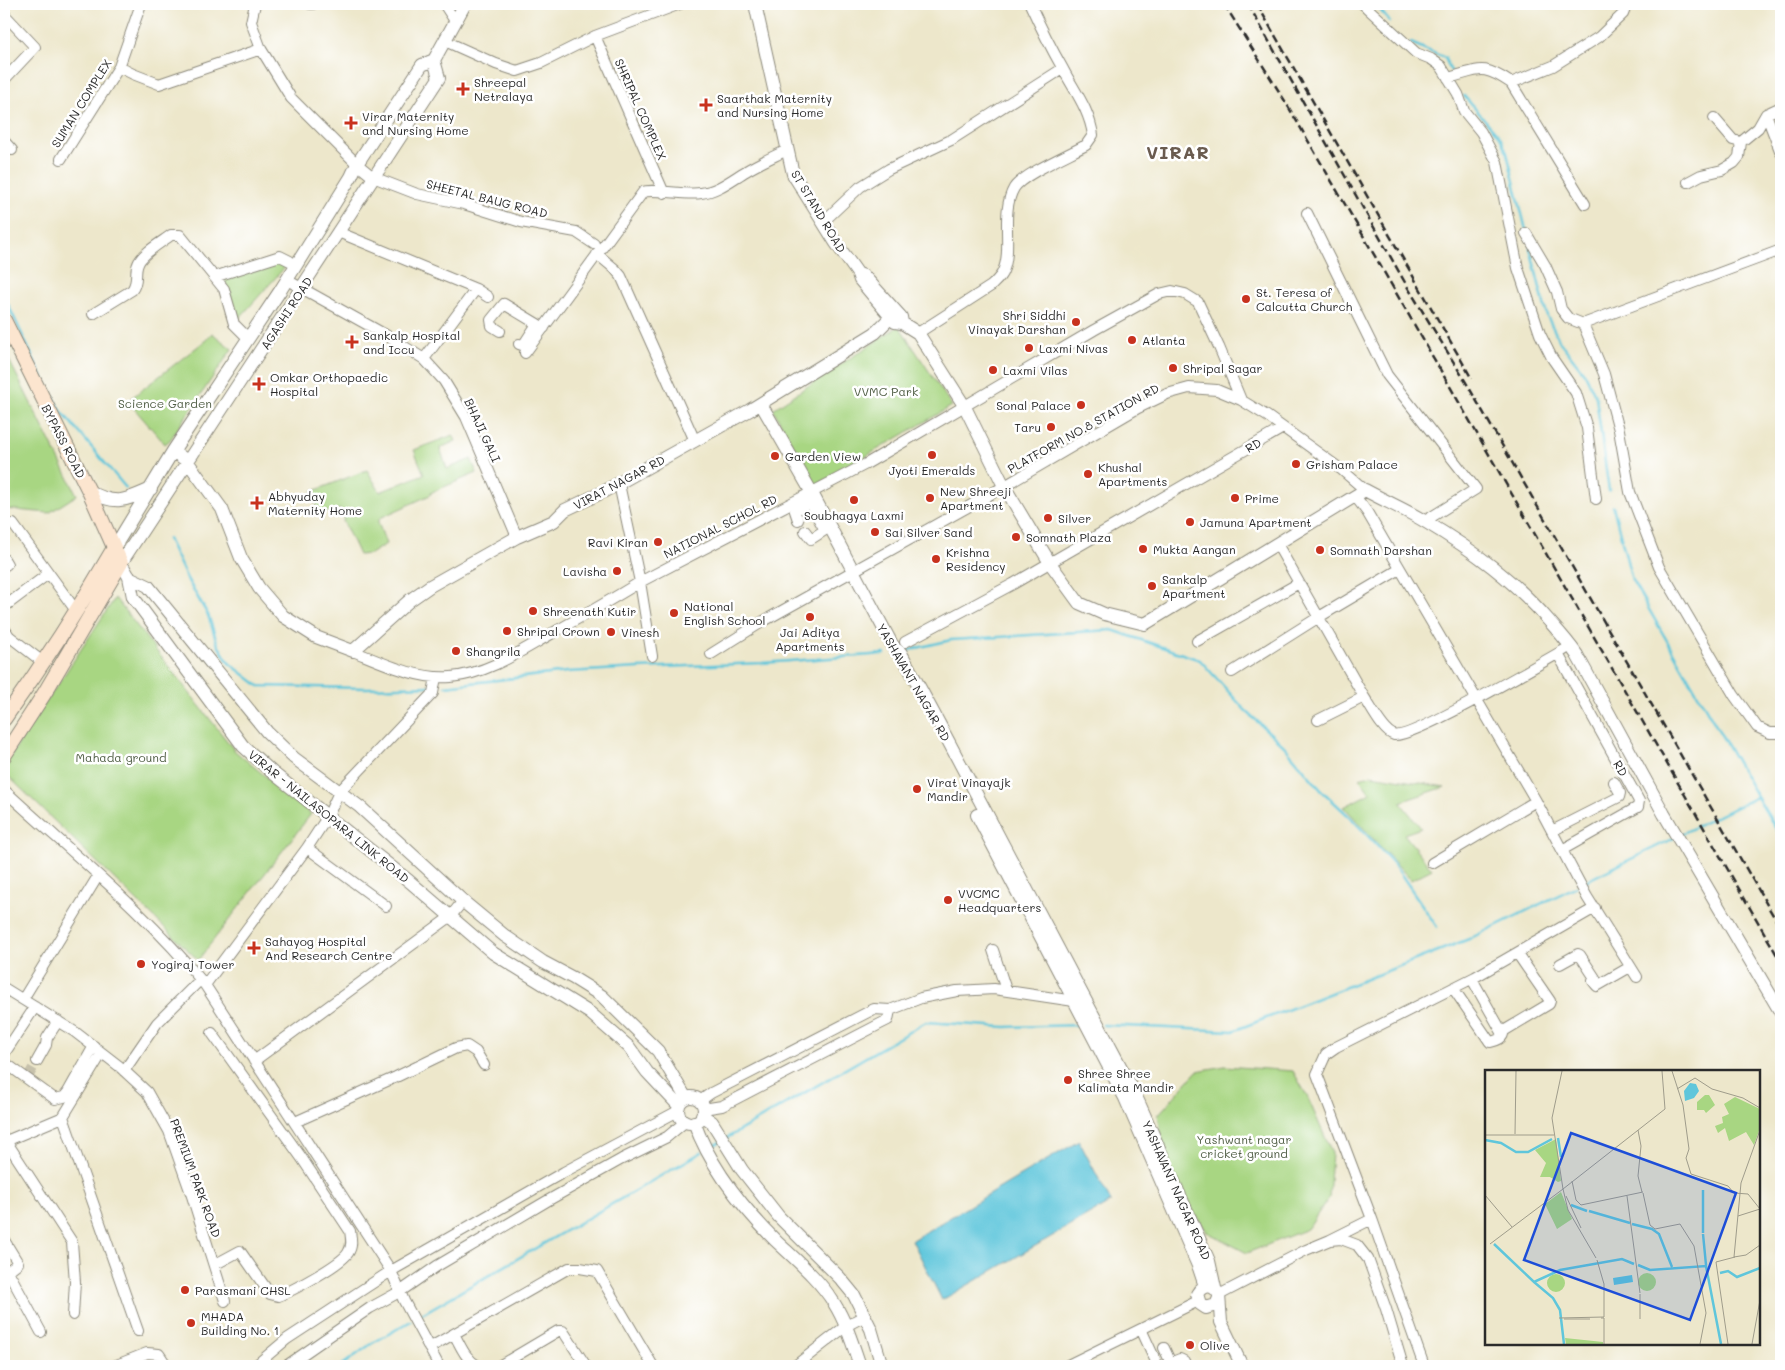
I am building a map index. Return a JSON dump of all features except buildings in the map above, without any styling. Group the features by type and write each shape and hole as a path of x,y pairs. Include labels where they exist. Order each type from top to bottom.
{"main road":[{"name":"BYPASS ROAD","path":"4,320 90,491 121,563"},
{"path":"4,719 77,612 114,548"},
{"path":"4,756 44,694 121,563"}],"street":[{"name":"SUMAN COMPLEX","path":"61,159 119,67 141,4"},
{"name":"SHEETAL BAUG ROAD","path":"255,4 251,22 261,49 291,98 357,164 373,177 417,194 464,204 522,222 576,232 596,249 621,276 695,441"},
{"path":"444,4 455,21"},
{"name":"AGASHI ROAD","path":"114,548 173,451 286,280 351,177 357,164 422,65 434,60 465,4"},
{"path":"445,41 496,64 518,71 541,63 595,36 680,4"},
{"name":"ST STAND ROAD","path":"755,4 793,174 836,243 858,274 864,276 897,318 918,334"},
{"path":"1030,4 1062,69 1083,104 1090,120 1093,135 1086,145 1024,178 1014,188 1006,224 1004,270 999,279 918,334 965,407 1004,486 1050,563 1079,603 1104,614 1145,624 1360,493"},
{"path":"1363,4 1416,53 1431,59 1441,66 1464,111 1481,132 1497,162 1518,268 1540,334 1552,358 1576,393 1587,428 1596,499"},
{"path":"1511,83 1553,66 1599,37 1623,14 1627,4"},
{"path":"4,14 35,48 4,80"},
{"name":"SHRIPAL COMPLEX","path":"595,36 664,193"},
{"path":"119,67 159,84 261,49"},
{"name":"AGASHI ROAD","path":"121,563 439,78 434,60"},
{"path":"823,222 860,188 889,169 951,140 1062,69"},
{"path":"1448,78 1486,69 1495,72 1511,83 1585,204"},
{"path":"1688,182 1701,175 1722,170 1734,163 1739,157 1741,142 1758,128 1766,114 1781,107"},
{"path":"1766,114 1781,153"},
{"path":"1714,118 1733,140 1741,142"},
{"path":"4,141 12,150"},
{"path":"519,344 524,344 540,326 596,249 643,192 650,190 664,193 701,194 722,186 787,150"},
{"path":"1307,213 1387,375 1476,489 1425,521"},
{"path":"338,232 476,289 488,297"},
{"path":"1526,234 1545,265 1557,292 1561,309 1568,318 1583,324 1781,250"},
{"path":"93,314 132,290 137,281 137,269 142,257 171,235 180,235 224,289 234,324 248,338"},
{"path":"214,277 280,256 290,261"},
{"name":"BHAJI GALI","path":"286,280 386,335 424,359 444,381 466,417 517,537"},
{"path":"424,359 476,289"},
{"name":"NATIONAL SCHOL RD","path":"353,651 402,671 435,679 476,672 506,660 640,582 813,499 866,464 1160,294 1172,291 1185,294 1198,302 1241,400"},
{"path":"500,331 492,326 491,320 504,304 540,326"},
{"name":"VIRAT NAGAR RD","path":"353,651 410,600 430,586 517,537 554,521 565,510 620,487 695,441 763,407 897,318"},
{"path":"1583,324 1604,374 1619,430 1630,492 1659,567 1734,695 1757,727 1770,733 1781,733"},
{"path":"525,353 540,326"},
{"name":"PLATFORM NO.8 STATION RD","path":"711,654 762,622 1004,486 1138,408 1167,394 1189,388 1217,390 1241,400 1284,428"},
{"path":"652,656 640,582 620,487 763,407"},
{"name":"YASHAVANT NAGAR RD","path":"763,407 852,571 900,645 901,653 1130,1096"},
{"path":"1284,428 1342,470 1359,486 1367,512 1536,801 1594,908 1636,977"},
{"name":"RD","path":"900,645 1050,563 1284,428"},
{"path":"173,451 187,461 222,509 241,558 259,588 283,616 316,637 353,651"},
{"path":"90,491 106,500 115,501 129,499 151,489"},
{"path":"1360,493 1425,521 1487,563 1510,581 1535,605 1571,646 1687,855 1781,1013"},
{"path":"798,520 795,512 813,499 825,530 811,539 805,531"},
{"path":"14,524 77,612"},
{"path":"1277,544 1364,697 1388,733 1397,736 1410,732 1476,700 1571,646"},
{"path":"4,559 7,564 4,566"},
{"path":"121,563 129,577"},
{"path":"1232,672 1400,569"},
{"path":"4,607 48,574"},
{"name":"VIRAR - NAILASOPARA LINK ROAD","path":"129,577 148,586 267,732 294,758 360,807 463,901 505,936 543,962 602,996 658,1051 693,1112 698,1134 714,1165 766,1230 818,1283 834,1303 846,1326 860,1366"},
{"name":"VIRAR - NAILASOPARA LINK ROAD","path":"129,577 133,597 243,746 273,773 410,881 493,953 590,1014 629,1047 647,1072 693,1112 730,1154 779,1217 840,1278 854,1295 866,1316 882,1366"},
{"path":"1198,641 1299,583"},
{"path":"4,628 9,636 44,663"},
{"path":"900,645 895,656 901,668 1074,1001 1086,1012"},
{"name":"RD","path":"1558,654 1639,801 1638,808 1562,850"},
{"path":"124,1070 157,1023 203,982 307,848 328,816 339,792 433,693 435,679"},
{"path":"1318,720 1364,697"},
{"path":"1552,831 1619,797 1620,793 1614,782"},
{"path":"4,790 122,897 180,955 203,982 391,1271 439,1366"},
{"path":"1432,862 1536,801"},
{"path":"307,848 386,906"},
{"path":"23,999 98,876"},
{"path":"254,1061 450,917 463,901"},
{"path":"1424,1366 1317,1074 1326,1054 1336,1047 1472,979 1594,908"},
{"path":"993,950 1006,990"},
{"path":"1502,1032 1550,1001 1517,953"},
{"path":"1560,964 1578,954 1580,955 1595,978 1593,982 1597,986 1630,967"},
{"path":"1453,988 1490,1042 1500,1038 1503,1035 1502,1032 1472,979"},
{"path":"286,1366 370,1308 403,1296 437,1266 547,1201 622,1159 667,1137 711,1093 874,1009 890,1010 921,998 957,991 994,989 1074,1001"},
{"path":"1534,989 1545,1006"},
{"name":"PREMIUM PARK ROAD","path":"5,991 23,999 34,1009 96,1050 124,1070 147,1092 169,1131 225,1301"},
{"path":"4,1054 34,1009"},
{"path":"255,1366 287,1338 391,1271 564,1172 693,1112 722,1106 888,1020 890,1010"},
{"path":"37,1061 46,1045 47,1038 57,1023"},
{"path":"212,1033 301,1157 350,1230 352,1242 348,1253 339,1261 292,1291 278,1296 270,1294 240,1251 214,1265"},
{"path":"295,1122 396,1078 456,1048 467,1046 476,1052 484,1065"},
{"path":"4,1062 55,1099 64,1097 96,1050"},
{"path":"73,1315 75,1282 72,1242 5,1140 63,1117 96,1050"},
{"name":"YASHAVANT NAGAR ROAD","path":"1130,1096 1209,1261 1221,1322"},
{"path":"63,1117 138,1331"},
{"path":"725,1180 742,1170"},
{"path":"1242,1366 1221,1322 1200,1304 1197,1294 1214,1292 1372,1220"},
{"path":"1330,1240 1341,1239 1357,1245 1368,1259 1386,1309 1403,1366"},
{"path":"4,1240 18,1263 6,1272 41,1332"},
{"path":"429,1348 569,1268 580,1268 597,1271 653,1366"},
{"path":"1066,1366 1141,1329 1200,1304 1213,1307 1214,1292"},
{"path":"795,1366 846,1326 866,1316"},
{"path":"1141,1329 1158,1366"},
{"path":"499,1366 558,1331 563,1331 586,1366"},
{"path":"454,1334 466,1356 478,1366"},
{"path":"1164,1348 1170,1360 1180,1359 1184,1361 1186,1366"},
{"path":"114,1366 147,1353 159,1354 168,1366"}],"green space":[{"path":"280,260 286,266 235,323 225,281 229,275"},
{"name":"VVMC Park","path":"899,326 952,406 815,486 773,409"},
{"name":"Science Garden","path":"212,333 232,349 170,440 165,444 131,405 130,399 206,340"},
{"path":"4,350 77,495 49,513 4,509"},
{"path":"453,435 456,441 440,448 447,469 471,459 477,473 432,492 430,495 380,518 378,522 386,544 370,554 359,555 343,521 344,517 340,509 320,514 311,492 367,470 380,492 424,474 414,450"},
{"name":"Mahada ground","path":"115,598 235,751 311,814 198,960 4,772 4,766"},
{"path":"1371,775 1445,787 1400,802 1421,828 1404,834 1432,869 1411,880 1344,807 1370,793 1359,778"},
{"name":"Yashwant nagar cricket ground","path":"1225,1066 1293,1071 1307,1096 1332,1153 1329,1198 1307,1229 1247,1253 1207,1232 1167,1170 1158,1115 1197,1071"}],"water":[{"path":"1079,1141 1111,1202 942,1300 912,1240"}],"waterway":[{"path":"1375,4 1390,22"},
{"path":"1411,43 1445,58 1451,71"},
{"path":"1464,96 1500,137 1507,153 1526,230"},
{"path":"1530,248 1547,316 1560,342 1585,374 1596,397 1609,491"},
{"path":"4,296 43,379 62,412 126,488"},
{"path":"1613,506 1632,580 1757,797"},
{"path":"168,539 187,579 208,615 218,645 229,663 259,686 367,688 430,686"},
{"path":"904,651 951,640 1112,630 1200,660 1245,710 1284,746 1321,790 1352,819 1394,864 1437,927"},
{"path":"445,686 567,672 762,663 885,654"},
{"path":"1681,834 1757,797 1781,837"},
{"path":"1582,883 1674,838"},
{"path":"1103,1025 1233,1031 1469,939 1577,886"},
{"path":"727,1138 926,1022 1005,1027 1082,1025"},
{"path":"709,1148 720,1142"},
{"path":"415,1318 702,1152"},
{"path":"341,1366 371,1344 411,1321"}],"tunnel":[{"path":"28,1077 37,1061"}],"railway":[{"path":"1224,4 1285,101 1781,962"},
{"path":"1248,4 1407,286 1464,379 1781,929"},
{"path":"1257,4 1472,379"}],"place":[{"name":"Shreepal Netralaya","path":"463,89"},
{"name":"Saarthak Maternity and Nursing Home","path":"706,105"},
{"name":"Virar Maternity and Nursing Home","path":"351,123"},
{"name":"St. Teresa of Calcutta Church","path":"1246,299"},
{"name":"Shri Siddhi Vinayak Darshan","path":"1076,322"},
{"name":"Atlanta","path":"1132,340"},
{"name":"Sankalp Hospital and Iccu","path":"352,342"},
{"name":"Laxmi Nivas","path":"1029,348"},
{"name":"Shripal Sagar","path":"1173,368"},
{"name":"Laxmi Vilas","path":"993,370"},
{"name":"Omkar Orthopaedic Hospital","path":"259,384"},
{"name":"Sonal Palace","path":"1081,405"},
{"name":"Taru","path":"1051,427"},
{"name":"Jyoti Emeralds","path":"932,455"},
{"name":"Garden View","path":"775,456"},
{"name":"Grisham Palace","path":"1296,464"},
{"name":"Khushal Apartments","path":"1088,474"},
{"name":"New Shreeji Apartment","path":"930,498"},
{"name":"Prime","path":"1235,498"},
{"name":"Soubhagya Laxmi","path":"854,500"},
{"name":"Abhyuday Maternity Home","path":"257,503"},
{"name":"Silver","path":"1048,518"},
{"name":"Jamuna Apartment","path":"1190,522"},
{"name":"Sai Silver Sand","path":"875,532"},
{"name":"Somnath Plaza","path":"1016,537"},
{"name":"Ravi Kiran","path":"658,542"},
{"name":"Mukta Aangan","path":"1143,549"},
{"name":"Somnath Darshan","path":"1320,550"},
{"name":"Krishna Residency","path":"936,559"},
{"name":"Lavisha","path":"617,571"},
{"name":"Sankalp Apartment","path":"1152,586"},
{"name":"Shreenath Kutir","path":"533,611"},
{"name":"National English School","path":"674,613"},
{"name":"Jai Aditya Apartments","path":"810,617"},
{"name":"Shripal Crown","path":"507,631"},
{"name":"Vinesh","path":"611,632"},
{"name":"Shangrila","path":"456,651"},
{"name":"Virat Vinayajk Mandir","path":"917,789"},
{"name":"VVCMC Headquarters","path":"948,900"},
{"name":"Sahayog Hospital And Research Centre","path":"254,948"},
{"name":"Yogiraj Tower","path":"141,964"},
{"name":"Shree Shree Kalimata Mandir","path":"1068,1080"},
{"name":"Parasmani CHSL","path":"185,1290"},
{"name":"MHADA Building No. 1","path":"191,1323"},
{"name":"Olive","path":"1190,1345"}],"district":[{"name":"VIRAR","path":"1178,152"}]}
